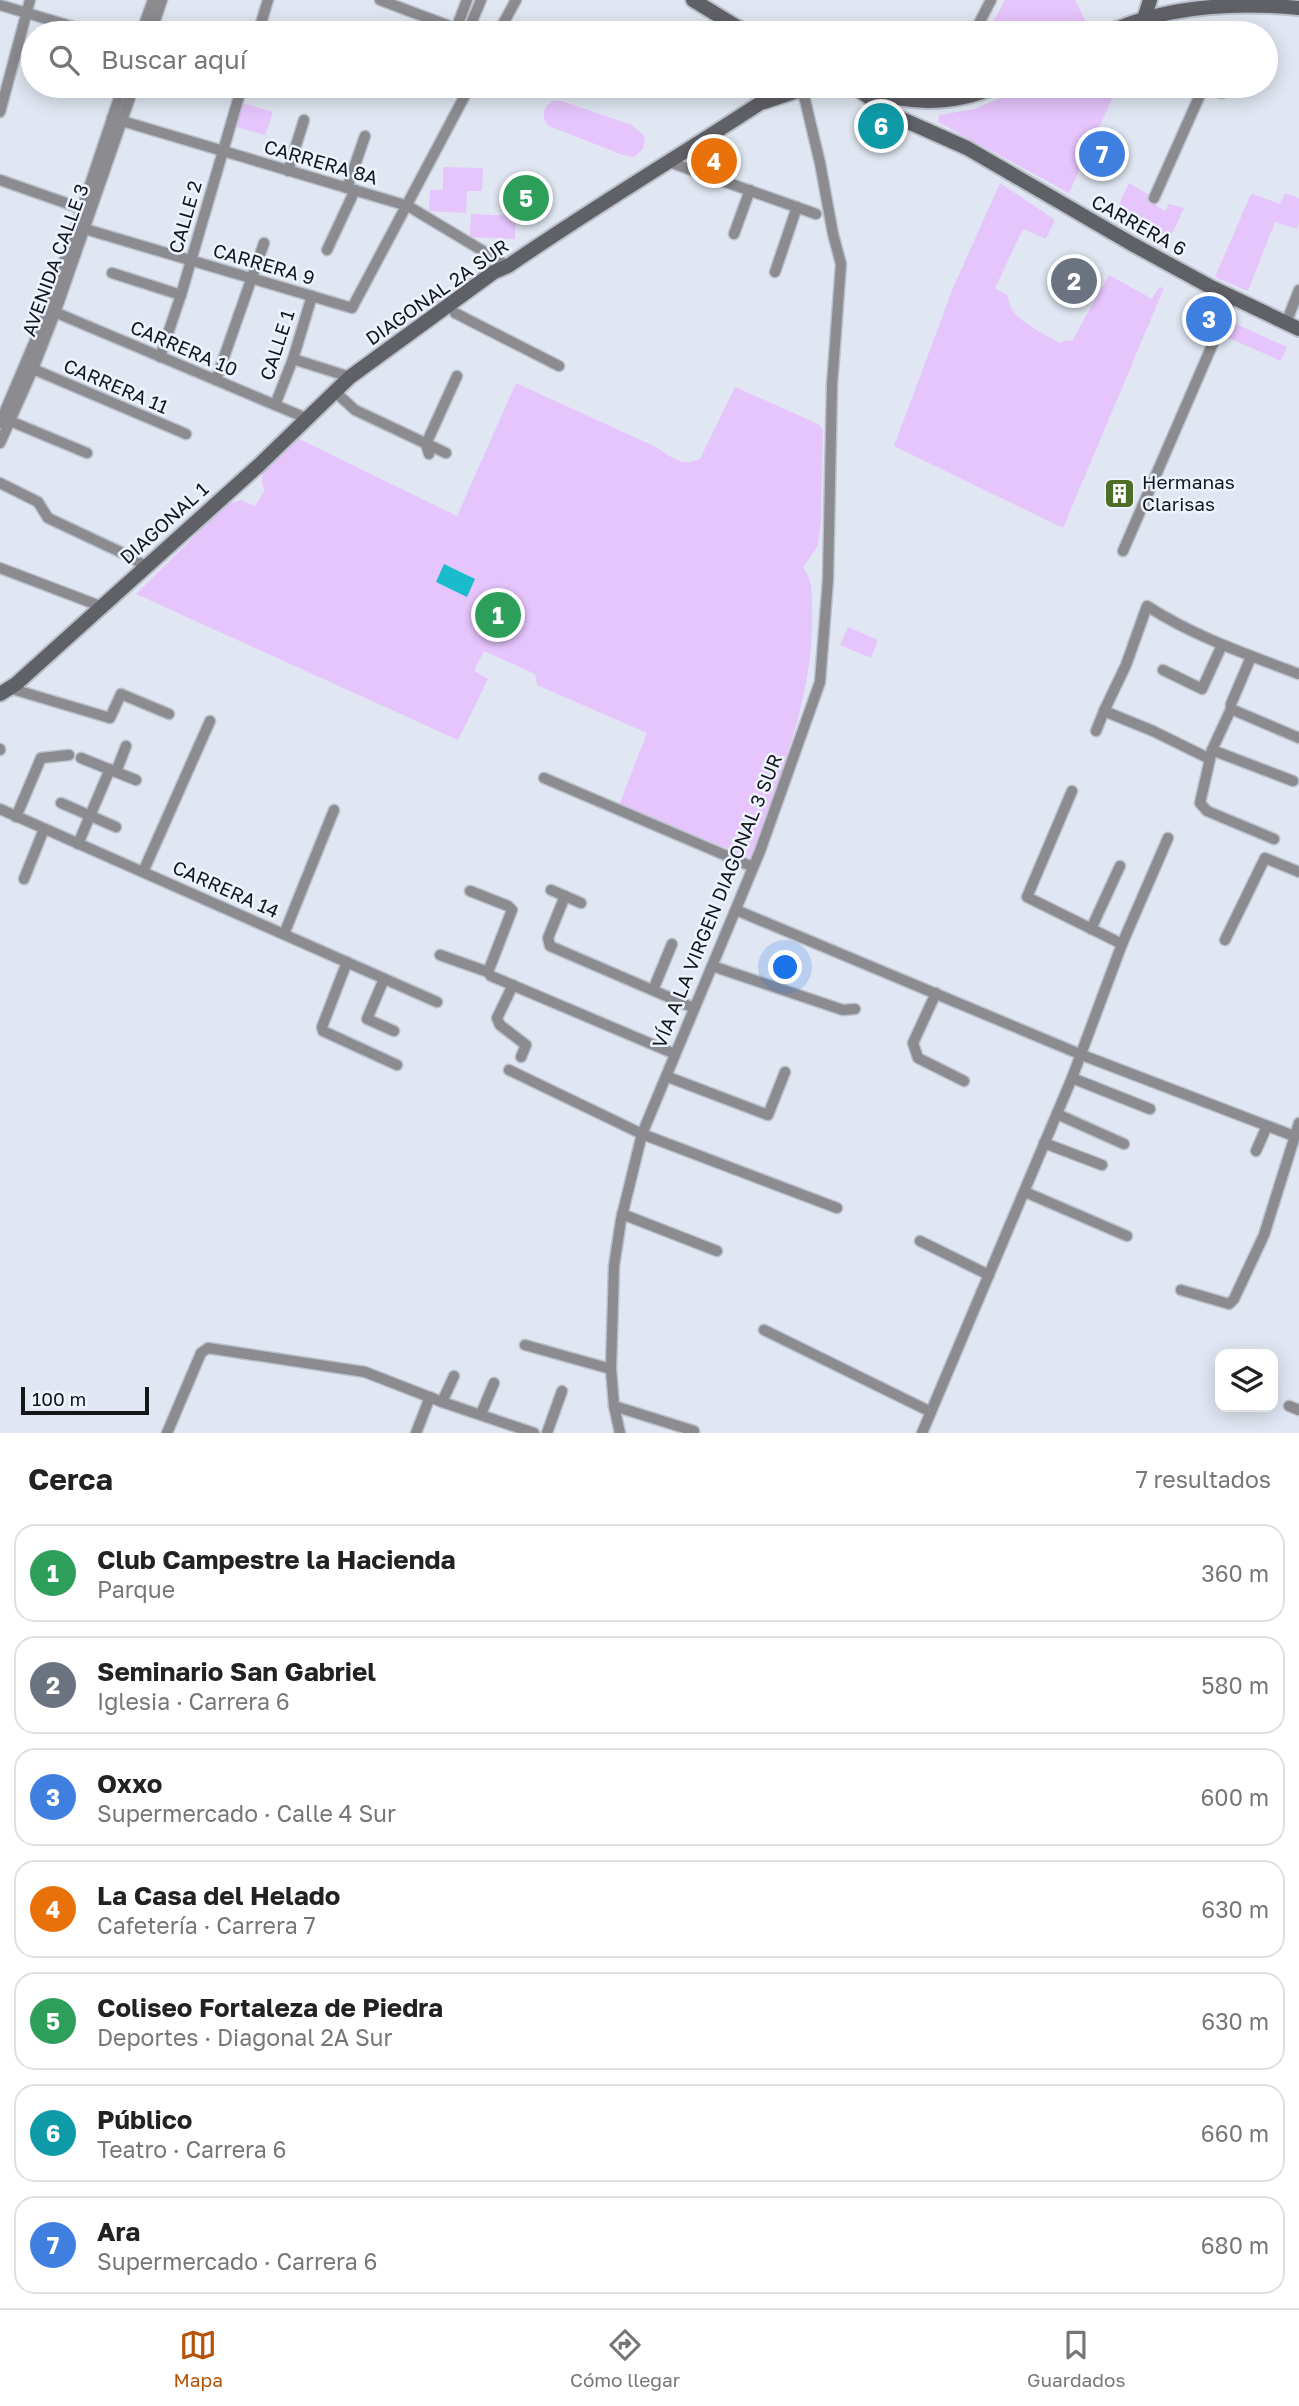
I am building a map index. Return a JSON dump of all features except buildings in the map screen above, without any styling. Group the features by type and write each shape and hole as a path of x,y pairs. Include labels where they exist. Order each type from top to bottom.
{"main road":[{"path":"693,0 727,21"},
{"path":"1144,19 1150,0"},
{"path":"1139,21 1209,7 1241,4 1299,8"},
{"path":"760,104 766,98"},
{"path":"760,104 775,98"},
{"name":"CARRERA 6","path":"870,98 895,116 967,148 1132,244 1293,326"},
{"name":"CARRERA 6","path":"899,98 933,102 957,98"},
{"path":"923,128 919,124 917,113 919,108 933,102"},
{"name":"DIAGONAL 2A SUR","path":"350,377 494,272 508,266 594,207 760,104"},
{"name":"DIAGONAL 1","path":"5,691 258,466 350,377"}],"street":[{"path":"24,21 30,0"},
{"path":"145,21 153,0"},
{"path":"155,21 162,0"},
{"path":"262,21 268,0"},
{"path":"380,0 435,21"},
{"path":"459,21 467,0"},
{"path":"472,21 481,0"},
{"path":"505,21 516,0"},
{"path":"980,21 991,0"},
{"path":"1209,0 1241,4"},
{"path":"0,5 54,21"},
{"path":"0,112 5,75 21,30"},
{"name":"AVENIDA CALLE 3","path":"0,443 3,419 52,311 85,229 121,98"},
{"name":"AVENIDA CALLE 3","path":"3,419 33,369 83,209 128,98"},
{"name":"CALLE 2","path":"160,357 181,295 238,98"},
{"path":"408,206 464,98"},
{"name":"VÍA A LA VIRGEN DIAGONAL 3 SUR","path":"622,1432 614,1406 611,1369 614,1266 622,1214 642,1134 668,1077 675,1054 753,867 820,681 828,580 832,385 841,264 805,98"},
{"path":"933,102 936,98"},
{"path":"1154,198 1199,98"},
{"name":"CARRERA 8A","path":"117,120 408,206 508,266"},
{"path":"288,171 304,120"},
{"path":"327,250 351,189 365,136"},
{"path":"669,162 816,214"},
{"path":"0,180 83,209"},
{"path":"734,234 750,190"},
{"name":"CARRERA 9","path":"85,229 352,308 408,206"},
{"path":"775,272 797,206"},
{"path":"216,380 264,243"},
{"path":"112,273 181,295"},
{"path":"1293,326 1299,290"},
{"name":"CALLE 1","path":"275,405 293,359 312,296"},
{"path":"1123,551 1233,297"},
{"name":"CARRERA 10","path":"52,311 306,418"},
{"path":"455,313 559,366"},
{"path":"293,359 350,377"},
{"name":"CARRERA 11","path":"33,369 186,434"},
{"path":"427,449 457,376"},
{"path":"334,391 349,407 427,449 446,453"},
{"path":"3,419 87,453"},
{"path":"0,483 38,502 48,518 145,566"},
{"path":"0,568 100,606"},
{"path":"1096,731 1126,665 1147,606 1174,623 1222,645 1299,674"},
{"path":"1163,670 1202,689 1222,645"},
{"path":"1251,657 1211,755 1200,803 1207,811 1274,839"},
{"path":"5,691 110,718 121,694 169,714"},
{"path":"1231,709 1299,738"},
{"path":"1104,711 1211,755 1293,781"},
{"path":"144,872 210,721"},
{"path":"78,844 89,816 126,746"},
{"path":"16,817 41,758 69,755"},
{"path":"81,758 136,780"},
{"path":"544,778 753,867"},
{"path":"1072,792 1027,897 1122,944"},
{"path":"61,803 116,827"},
{"name":"CARRERA 14","path":"0,809 437,1002"},
{"path":"284,934 334,810"},
{"path":"24,879 44,829"},
{"path":"922,1433 1082,1055 1122,944 1168,838"},
{"path":"1225,940 1265,858 1299,872"},
{"path":"1091,929 1120,866"},
{"path":"551,890 580,902"},
{"path":"470,891 512,910 488,972"},
{"path":"565,896 548,938 550,946 694,1008"},
{"path":"736,910 1082,1055 1294,1136"},
{"path":"653,990 672,944"},
{"path":"440,955 488,972 491,976 675,1054"},
{"path":"347,962 322,1027 323,1031 397,1065"},
{"path":"712,966 844,1010 855,1009"},
{"path":"384,979 368,1019 394,1031"},
{"path":"513,985 497,1018 500,1025 522,1039 526,1045 521,1056"},
{"path":"936,993 913,1043 918,1058 964,1082"},
{"path":"509,1070 642,1134 837,1208"},
{"path":"668,1077 768,1115 785,1072"},
{"path":"1072,1078 1150,1109"},
{"path":"1057,1114 1124,1144"},
{"path":"1181,1290 1229,1304 1234,1299 1264,1235 1299,1123"},
{"path":"1256,1151 1267,1126"},
{"path":"1044,1143 1102,1165"},
{"path":"1025,1192 1127,1236"},
{"path":"622,1214 717,1251"},
{"path":"920,1241 989,1275"},
{"path":"764,1330 931,1412"},
{"path":"525,1345 611,1369"},
{"path":"167,1433 201,1353 208,1349 365,1372 534,1433"},
{"path":"442,1402 454,1376"},
{"path":"481,1414 494,1383"},
{"path":"547,1433 562,1391"},
{"path":"416,1433 430,1397"},
{"path":"614,1406 694,1431"}],"shaded area":[{"path":"1005,0 1075,0 1085,21 994,21"},
{"path":"1000,98 1112,99 1069,193 938,122 939,115 975,109"},
{"path":"553,101 561,101 632,125 645,137 643,149 634,157 623,155 549,126 544,119 544,112"},
{"path":"243,103 273,112 265,135 236,127"},
{"path":"443,167 483,168 482,191 467,191 466,213 429,211 430,190 443,190"},
{"path":"1000,183 1055,220 1046,239 1023,229 995,288 1007,295 1016,315 1035,329 1061,343 1072,341 1109,275 1152,299 1159,287 1164,288 1063,528 894,446 953,288"},
{"path":"1129,183 1159,201 1156,206 1165,211 1169,204 1184,208 1165,249 1113,217"},
{"path":"1285,193 1299,198 1297,229 1275,222 1248,291 1215,277 1250,196 1253,194 1280,204"},
{"path":"471,214 516,216 515,239 470,237"},
{"path":"1229,321 1287,347 1281,361 1222,335"},
{"path":"516,383 683,462 700,459 735,387 818,424 823,430 818,545 803,568 809,577 812,593 808,673 793,736 751,858 619,805 647,733 537,685 535,674 484,651 474,671 488,679 458,740 136,594 227,504 241,500 255,506 265,490 262,483 266,468 297,438 457,516"},
{"path":"848,627 878,640 871,658 840,645"}],"water":[{"path":"444,564 475,579 467,597 436,582"}],"place":[{"name":"Público","path":"881,126"},
{"name":"Ara","path":"1102,154"},
{"name":"La Casa del Helado","path":"714,161"},
{"name":"Coliseo Fortaleza de Piedra","path":"526,198"},
{"name":"Seminario San Gabriel","path":"1074,281"},
{"name":"Oxxo","path":"1209,319"},
{"name":"Hermanas Clarisas","path":"1119,493"},
{"name":"Club Campestre la Hacienda","path":"498,615"}]}
